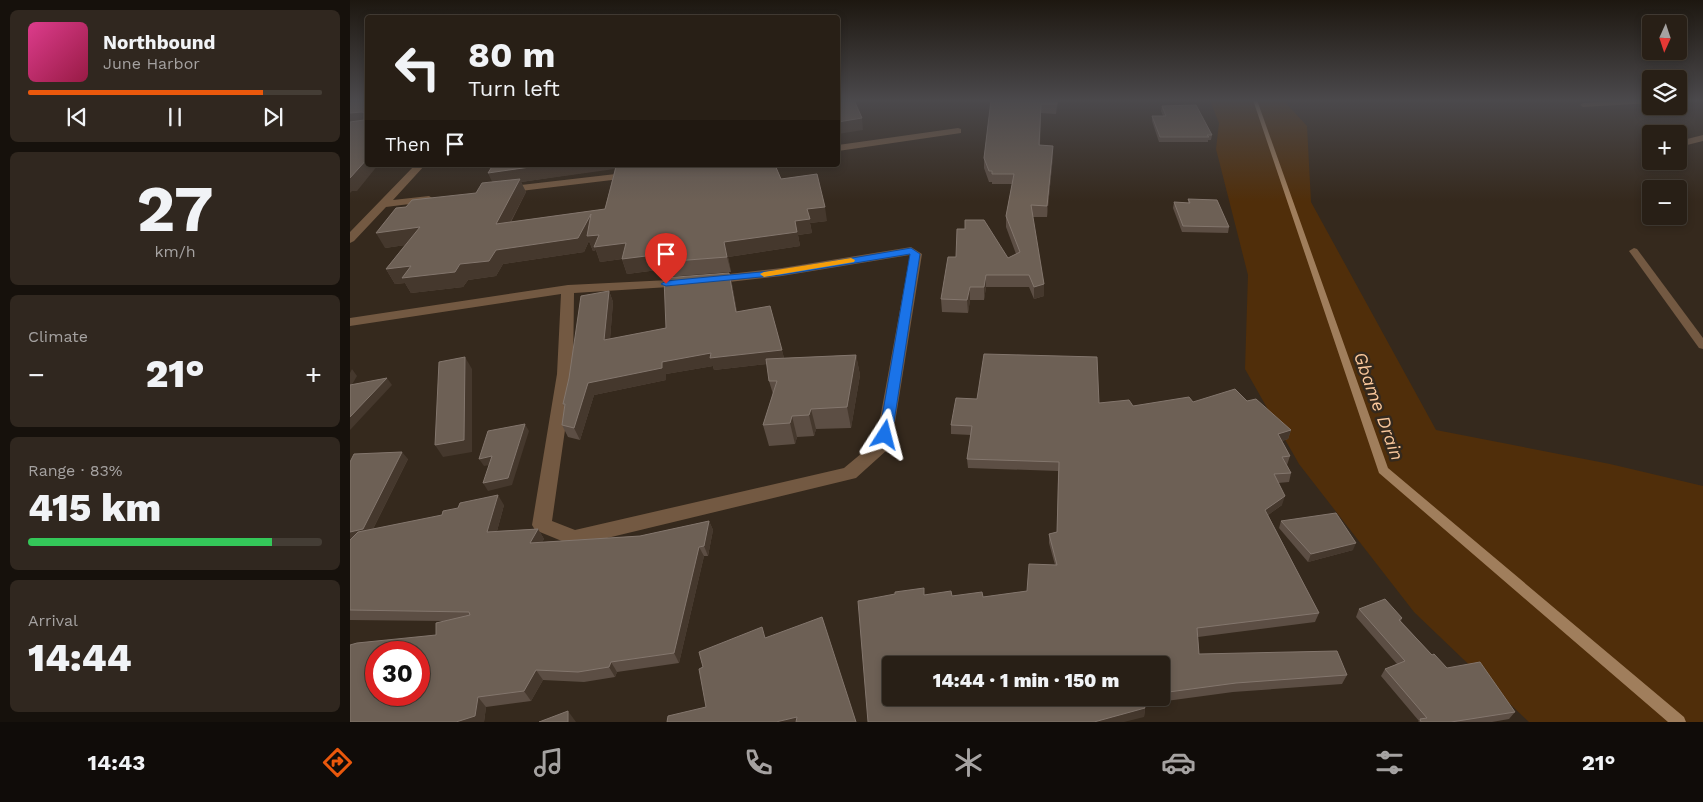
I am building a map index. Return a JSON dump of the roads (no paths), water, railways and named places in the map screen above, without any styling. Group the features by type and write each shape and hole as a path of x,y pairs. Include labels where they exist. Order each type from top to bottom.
{"street":[{"path":"840,148 939,134"},
{"path":"1687,142 1703,138"},
{"path":"353,233 384,204 418,167"},
{"path":"490,192 644,173"},
{"path":"384,204 442,198"},
{"path":"350,322 568,289 725,279 782,272 911,251 916,254 885,435 881,446 850,473 574,538 542,525 565,374 568,289"}],"lane":[{"path":"1634,250 1703,346"}],"waterway":[{"name":"Gbame Drain","path":"1267,134 1383,470 1679,722"}]}
